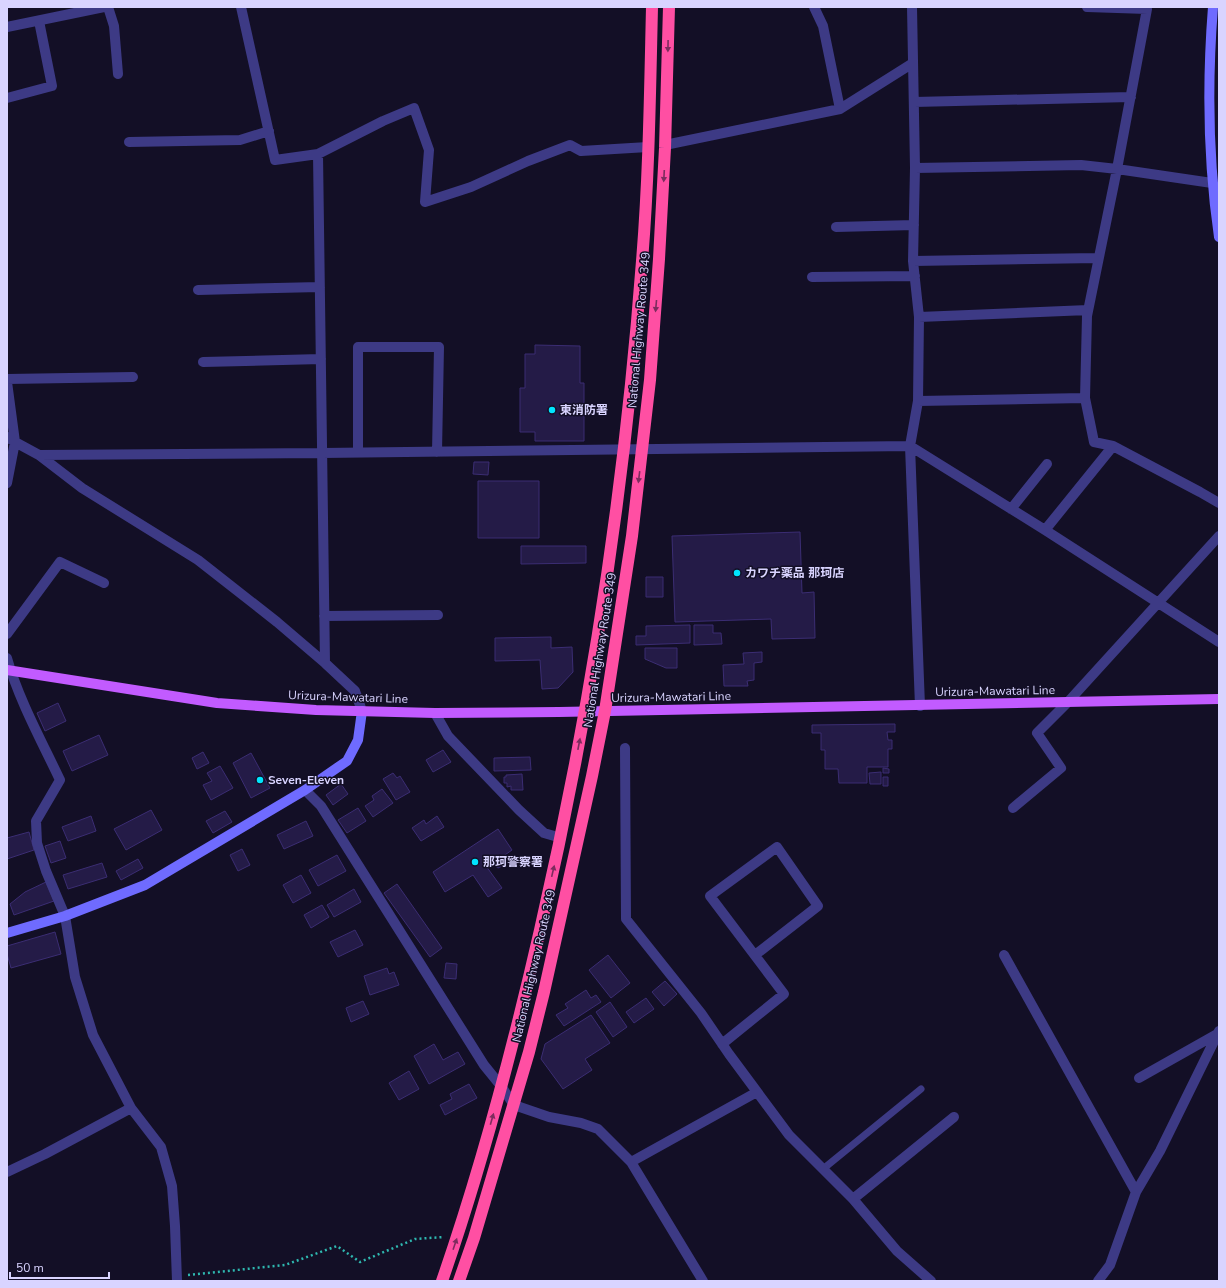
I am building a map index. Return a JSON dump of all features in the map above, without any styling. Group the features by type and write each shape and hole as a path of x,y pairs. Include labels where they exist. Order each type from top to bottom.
{"highway":[{"name":"National Highway Route 349","path":"442,1281 458,1237 501,1086 526,988 561,838 586,712 625,450 643,260 652,7"},
{"name":"National Highway Route 349","path":"459,1281 476,1231 514,1105 544,992 605,711 632,536 642,449 659,259 666,145 669,7"}],"main road":[{"name":"Urizura-Mawatari Line","path":"9,670 217,703 316,710 435,713 586,712 1219,699"}],"street":[{"path":"7,27 104,7"},
{"path":"108,7 114,26 118,74"},
{"path":"241,7 275,160 318,154 383,121 414,108 429,150 425,202 470,187 528,161 570,145 581,151 648,147"},
{"path":"814,7 823,26 840,109"},
{"path":"912,7 915,168 914,261 919,317 918,401 910,446 920,706"},
{"path":"1087,7 1147,9 1117,169 1088,310 1085,398 1094,442 1113,446 1219,503"},
{"path":"1213,7 1210,83 1210,146 1212,183 1217,204 1219,237"},
{"path":"7,98 52,86 39,21"},
{"path":"666,145 840,109 913,63"},
{"path":"914,102 1131,96"},
{"path":"129,142 240,140 269,131"},
{"path":"318,154 325,663"},
{"path":"915,168 1081,165 1212,183"},
{"path":"836,227 914,225"},
{"path":"914,261 1098,258"},
{"path":"812,277 915,276"},
{"path":"198,290 320,287"},
{"path":"919,317 1088,310"},
{"path":"358,453 358,347 439,347 437,452"},
{"path":"203,362 321,359"},
{"path":"7,483 11,440 7,380 133,377"},
{"path":"918,401 1085,398"},
{"path":"7,933 64,916 145,885 305,790 347,761 358,740 362,711 355,691 325,663 278,622 198,560 82,488 39,455 11,440"},
{"path":"39,455 358,453 910,446 1045,530 1219,642"},
{"path":"1045,530 1113,446"},
{"path":"1011,509 1047,464"},
{"path":"1013,808 1061,768 1037,733 1067,703 1219,536"},
{"path":"7,634 60,562 104,583"},
{"path":"324,616 438,615"},
{"path":"7,658 9,670 60,780 36,821 38,843 46,871 64,916 74,977 93,1035 131,1108 160,1147 170,1180 174,1207 178,1279"},
{"path":"435,713 448,736 519,810 544,832 561,838"},
{"path":"625,748 626,919 701,1013 789,1135 853,1199 897,1251 931,1281"},
{"path":"305,790 321,806 484,1065 514,1105 549,1117 581,1123 598,1129 631,1162 703,1281"},
{"path":"722,1044 784,994 710,896 777,847 818,906 755,955"},
{"path":"1004,955 1136,1192"},
{"path":"1098,1281 1110,1265 1136,1192 1160,1150 1218,1032"},
{"path":"1139,1078 1218,1032"},
{"path":"631,1162 757,1092"},
{"path":"7,1172 45,1154 131,1108"},
{"path":"853,1199 954,1117"}],"lane":[{"path":"823,1169 921,1089"}],"path":[{"path":"178,1279 285,1265 338,1246 360,1262 414,1239 458,1237"}],"building":[{"name":"東消防署","path":"535,345 580,346 580,383 584,383 584,441 535,441 535,432 520,432 520,388 525,388 525,354 535,354"},
{"path":"474,462 489,462 488,475 473,474"},
{"path":"478,481 539,481 539,538 478,538"},
{"path":"800,532 802,593 814,592 815,638 772,639 771,619 675,622 672,536"},
{"path":"521,546 586,546 586,563 521,564"},
{"path":"646,577 663,577 663,597 646,597"},
{"path":"690,625 690,643 636,645 636,636 646,636 646,626"},
{"path":"694,625 713,625 713,633 721,633 722,644 694,645"},
{"path":"551,637 551,648 572,647 573,672 558,688 542,689 540,660 495,661 495,638"},
{"path":"645,648 677,648 677,668 666,668 645,659"},
{"path":"762,652 762,662 754,663 754,680 747,681 748,686 724,686 723,665 744,664 743,653"},
{"path":"58,703 66,721 45,731 37,713"},
{"path":"895,724 895,732 887,732 888,740 892,740 892,749 888,749 888,767 867,767 867,783 839,783 838,769 825,769 825,750 821,750 821,733 812,733 812,725"},
{"path":"99,735 108,755 72,771 63,751"},
{"path":"443,750 451,762 433,772 426,760"},
{"path":"203,752 209,763 197,769 192,758"},
{"path":"251,753 270,788 251,798 233,763"},
{"path":"530,757 531,770 494,771 494,758"},
{"path":"220,766 233,788 211,800 203,785 212,781 207,773"},
{"path":"883,768 889,769 889,773 883,773"},
{"path":"881,772 881,784 870,784 869,773"},
{"path":"393,773 397,778 400,776 410,792 396,800 383,779"},
{"path":"522,774 523,790 511,790 511,786 507,787 507,783 504,783 504,777 506,777 506,775"},
{"path":"883,777 888,777 888,786 883,786"},
{"path":"341,784 348,794 333,805 326,795"},
{"path":"382,789 393,803 373,817 365,806 374,800 372,796"},
{"path":"358,808 366,821 347,833 338,820"},
{"path":"151,810 162,830 126,850 114,829"},
{"path":"225,811 232,822 213,833 206,821"},
{"path":"91,816 96,831 68,841 62,827"},
{"path":"437,816 444,827 421,841 412,828 424,820 426,824"},
{"path":"306,821 313,836 284,849 277,835"},
{"name":"那珂警察署","path":"498,829 512,850 502,857 502,866 498,868 491,863 486,866 502,888 488,897 473,875 445,892 433,872"},
{"path":"29,832 34,850 7,859 7,838"},
{"path":"60,841 66,858 51,863 45,846"},
{"path":"242,849 250,865 238,871 230,855"},
{"path":"337,855 346,871 318,886 309,870"},
{"path":"138,859 143,868 121,880 116,871"},
{"path":"102,863 107,877 68,889 63,875"},
{"path":"301,875 311,893 293,903 283,885"},
{"path":"46,882 54,901 14,915 10,904 25,892"},
{"path":"397,884 442,948 430,957 384,893"},
{"path":"354,889 361,902 334,917 327,905"},
{"path":"322,905 329,917 311,928 304,915"},
{"path":"355,930 363,945 338,957 330,942"},
{"path":"55,932 61,954 11,968 7,954 7,946"},
{"path":"608,955 630,983 611,998 589,970"},
{"path":"446,963 457,964 456,979 444,978"},
{"path":"387,968 389,974 394,972 399,985 370,995 364,976"},
{"path":"665,981 677,994 664,1006 652,992"},
{"path":"586,990 591,998 596,995 601,1002 564,1026 556,1015 568,1008 565,1004"},
{"path":"646,998 654,1009 634,1023 626,1012"},
{"path":"363,1001 369,1014 351,1022 346,1008"},
{"path":"610,1002 627,1027 613,1037 596,1012"},
{"path":"591,1015 610,1043 585,1059 592,1070 563,1089 541,1059 545,1044"},
{"path":"434,1044 443,1060 458,1052 465,1064 429,1084 414,1056"},
{"path":"409,1071 419,1089 399,1100 389,1083"},
{"path":"469,1084 477,1098 445,1115 440,1105 452,1099 450,1094"}],"place":[{"name":"東消防署","path":"552,410"},
{"name":"カワチ薬品 那珂店","path":"737,573"},
{"name":"Seven-Eleven","path":"260,780"},
{"name":"那珂警察署","path":"475,862"}]}
